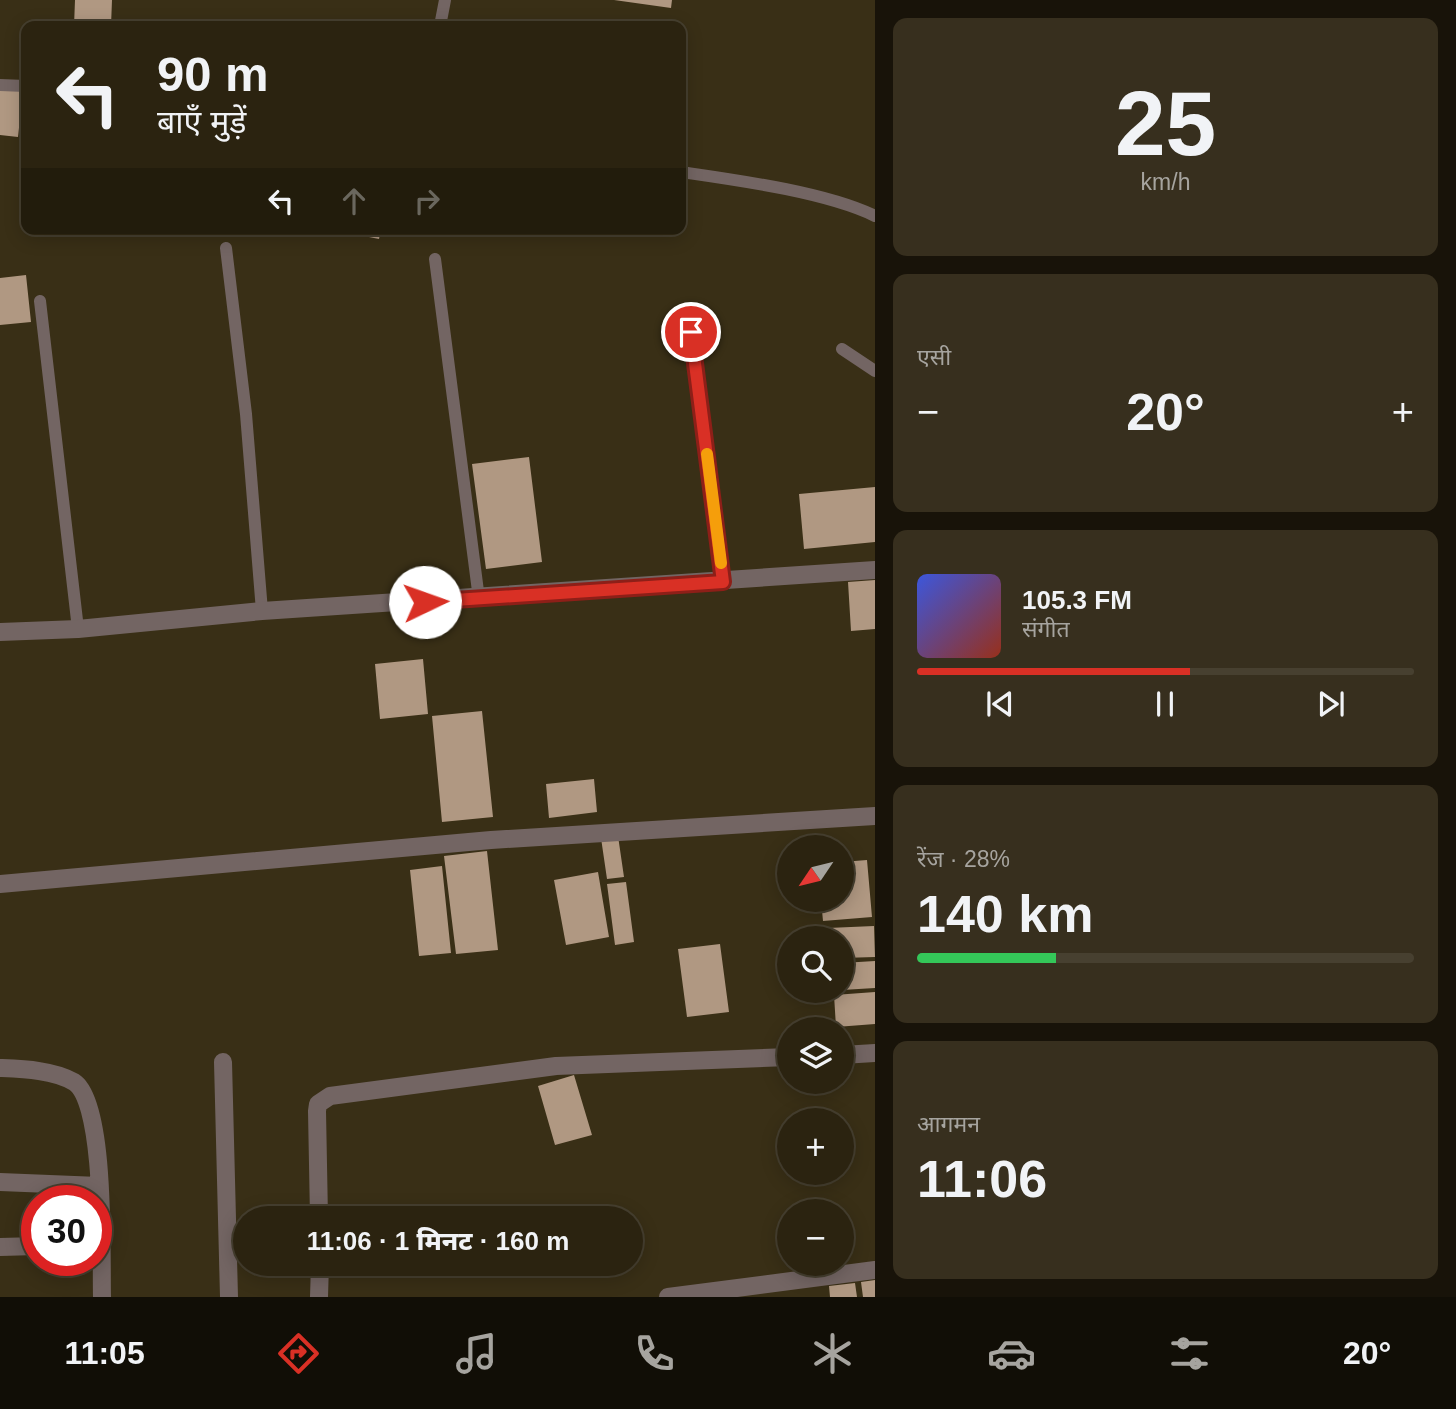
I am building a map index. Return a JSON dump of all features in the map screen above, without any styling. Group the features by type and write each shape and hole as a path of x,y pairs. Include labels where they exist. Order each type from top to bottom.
{"street":[{"path":"0,632 78,629 262,611 479,599 875,570"},
{"path":"0,884 491,840 875,816"},
{"path":"854,1055 875,1054"},
{"path":"319,1206 317,1111 318,1104 330,1096 556,1066 777,1057"},
{"path":"223,1062 229,1297"},
{"path":"0,1068 57,1075 76,1083 86,1096 99,1156 99,1185"},
{"path":"0,1182 74,1185"},
{"path":"0,1247 21,1246"},
{"path":"668,1297 875,1270"},
{"path":"100,1276 102,1297"},
{"path":"320,1276 320,1297"}],"lane":[{"path":"441,21 445,0"},
{"path":"0,85 21,86"},
{"path":"686,173 754,184 875,216"},
{"path":"226,248 247,414 262,611"},
{"path":"435,259 479,599"},
{"path":"40,301 78,629"},
{"path":"691,332 723,582"},
{"path":"842,349 875,371"}],"building":[{"path":"75,0 112,0 111,21 74,21"},
{"path":"614,0 672,0 671,8"},
{"path":"0,89 21,91 18,137 0,135"},
{"path":"359,235 380,235 379,239"},
{"path":"26,275 31,322 0,325 0,278"},
{"path":"529,457 542,562 486,569 472,464"},
{"path":"875,487 875,542 804,549 799,494"},
{"path":"875,580 875,629 851,631 848,582"},
{"path":"423,659 428,714 380,719 375,664"},
{"path":"482,711 493,817 442,822 432,716"},
{"path":"594,779 597,812 549,818 546,784"},
{"path":"618,836 624,877 607,879 601,838"},
{"path":"487,851 498,950 456,954 444,856"},
{"path":"867,860 872,917 823,921 822,912 854,912 854,861"},
{"path":"442,866 451,953 419,956 410,870"},
{"path":"598,872 609,937 566,945 554,880"},
{"path":"626,882 634,942 615,945 607,884"},
{"path":"874,926 875,957 854,958 854,927"},
{"path":"720,944 729,1012 687,1017 678,949"},
{"path":"875,961 875,988 854,989 854,962"},
{"path":"875,992 875,1024 854,1026 854,1017 835,1017 834,1003 854,1003 854,994"},
{"path":"574,1075 592,1135 555,1145 538,1086"},
{"path":"875,1280 875,1297 863,1297 861,1282"},
{"path":"855,1283 857,1297 830,1297 829,1286"}],"slow traffic":[{"path":"707,454 721,563"}],"route":[{"path":"425,602 723,582 691,332"}]}
